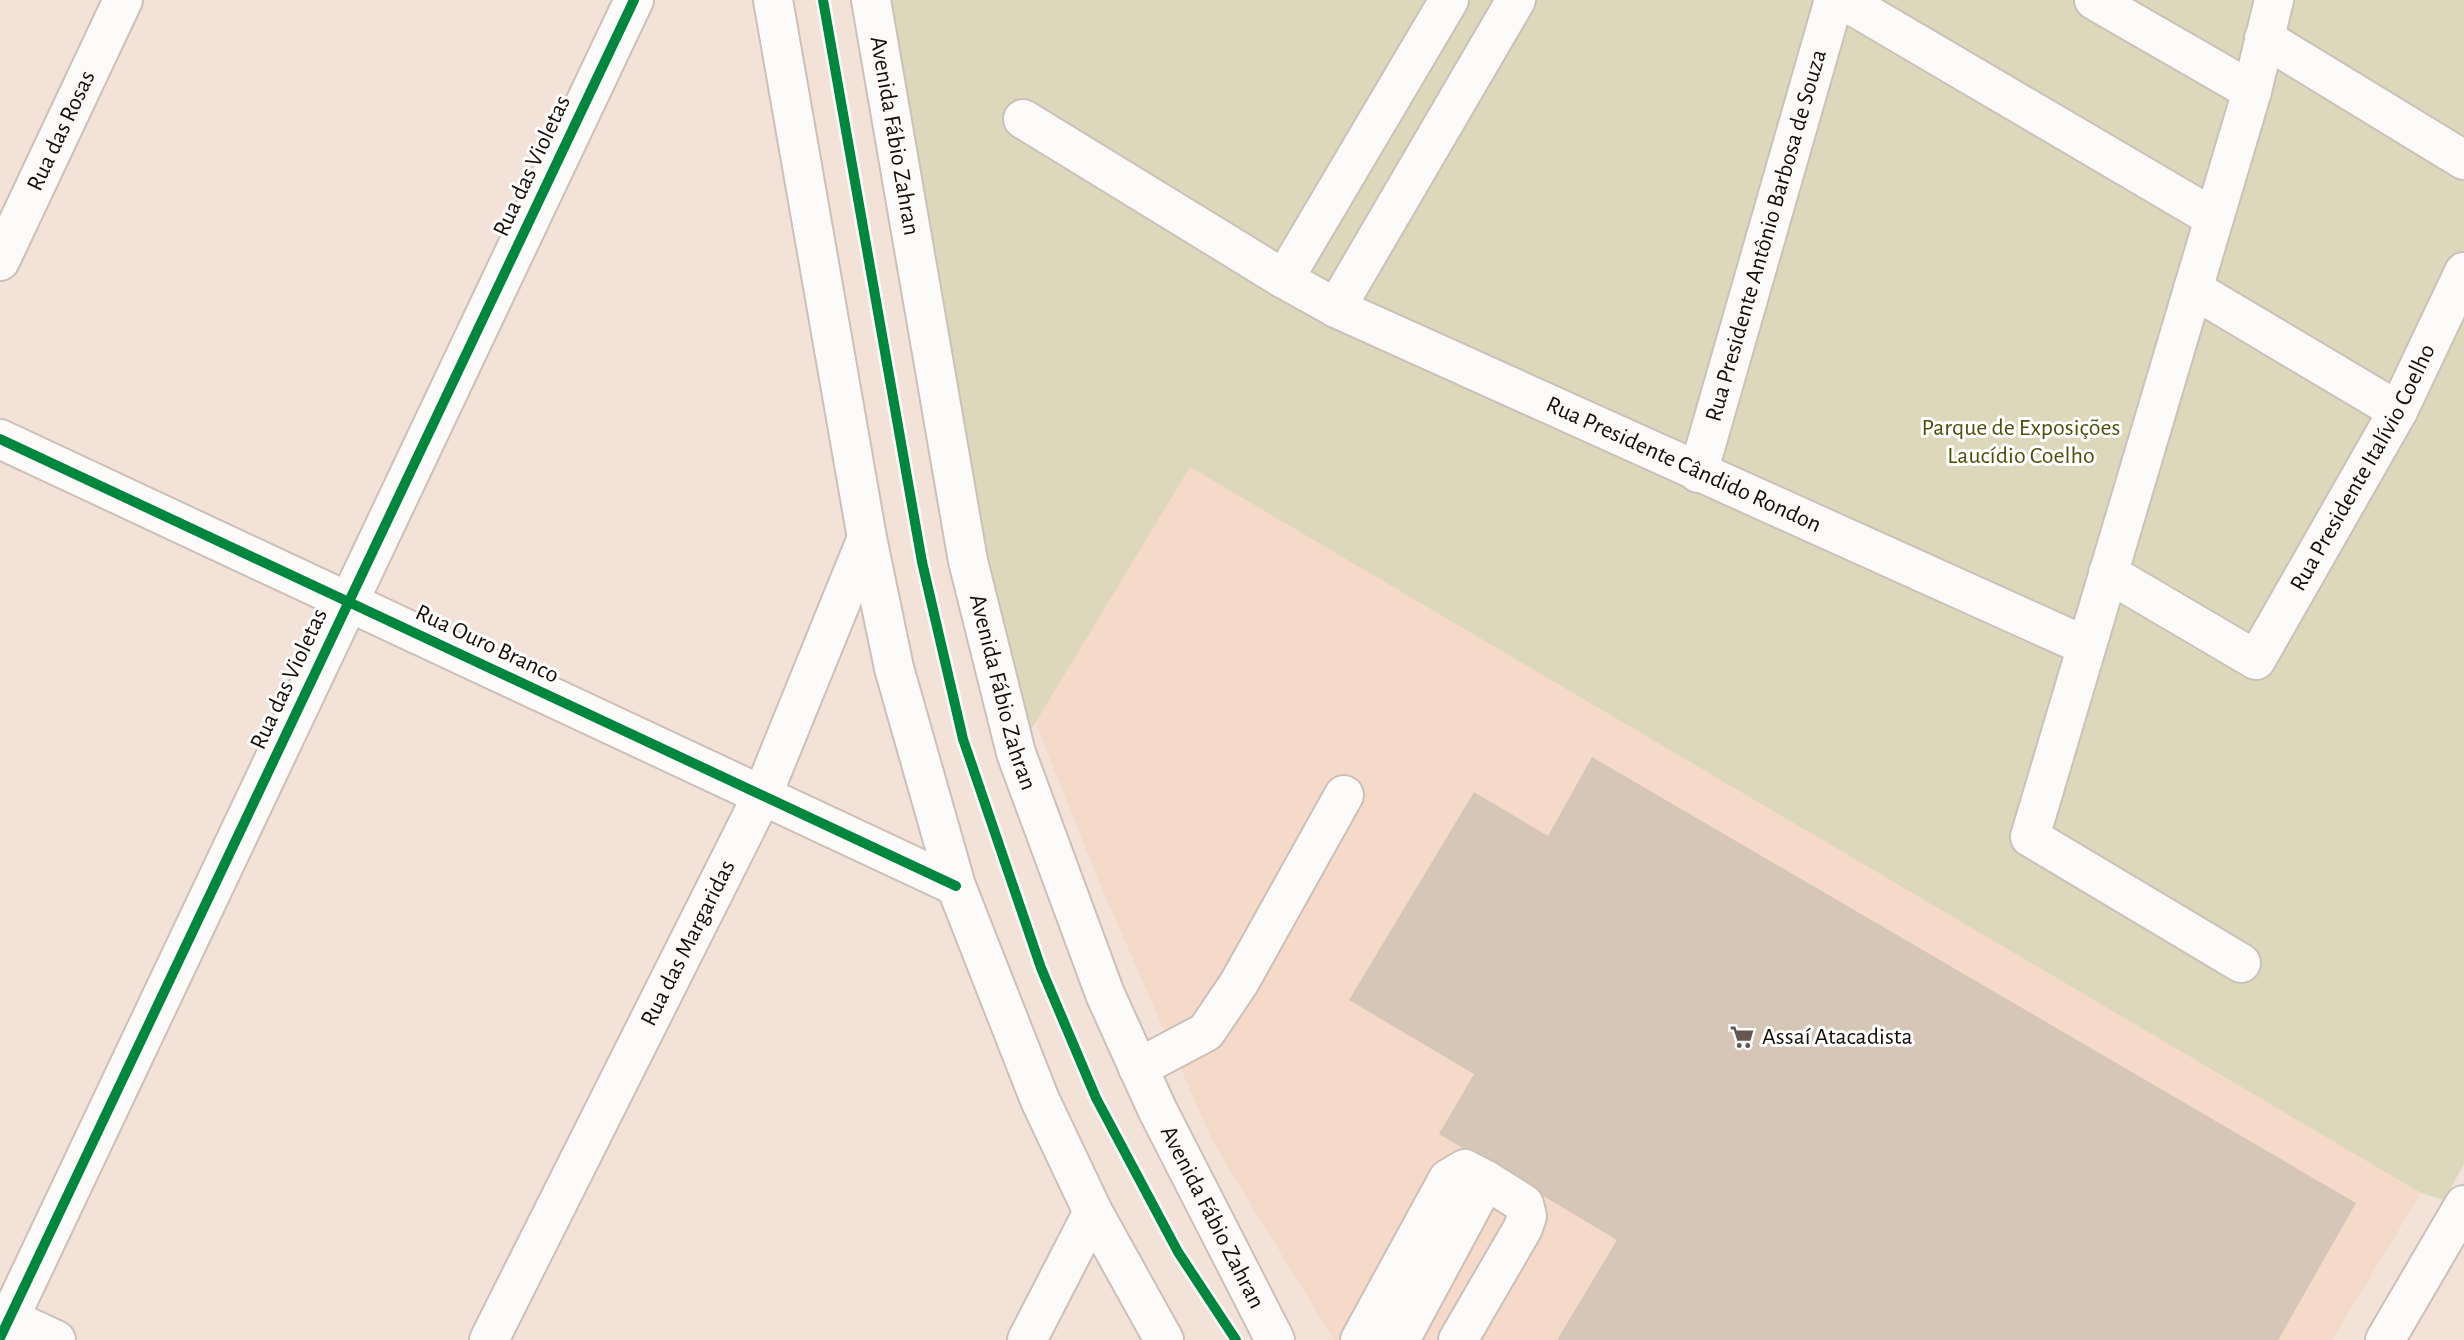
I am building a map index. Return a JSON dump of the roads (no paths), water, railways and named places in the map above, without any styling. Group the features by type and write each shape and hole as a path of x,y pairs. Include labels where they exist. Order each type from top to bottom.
{"street":[{"name":"Rua das Rosas","path":"0,261 123,0"},
{"name":"Rua das Violetas","path":"3,1323 634,0"},
{"path":"773,0 867,538 894,668 956,886 1040,1100 1093,1212 1164,1340"},
{"name":"Avenida Fábio Zahran","path":"871,0 974,586 1016,753 1105,994 1138,1068 1275,1340"},
{"path":"1284,279 1449,0"},
{"path":"1336,308 1516,0"},
{"name":"Rua Presidente Antônio Barbosa de Souza","path":"1698,473 1834,0"},
{"path":"1843,0 2214,218"},
{"path":"2094,0 2252,91"},
{"path":"2241,963 2030,837 2252,91 2274,0"},
{"path":"2264,38 2464,160"},
{"name":"Rua Presidente Cândido Rondon","path":"1023,119 1336,308 2087,646"},
{"name":"Rua Presidente Italívio Coelho","path":"2108,573 2256,660 2398,411 2464,272"},
{"path":"2193,289 2398,411"},
{"name":"Rua Ouro Branco","path":"0,439 956,886"},
{"name":"Rua das Margaridas","path":"489,1340 762,796 867,538"},
{"path":"1138,1068 1206,1032 1239,983 1344,795"},
{"path":"1360,1340 1448,1179 1465,1169 1524,1204 1527,1216 1523,1228 1458,1340"},
{"path":"1400,1340 1486,1180"},
{"path":"2385,1340 2464,1205"},
{"path":"1027,1340 1093,1212"},
{"path":"3,1323 56,1340"}],"place":[{"name":"Assaí Atacadista","path":"1742,1037"}],"park label":[{"name":"Parque de Exposições Laucídio Coelho","path":"2021,442"}]}
